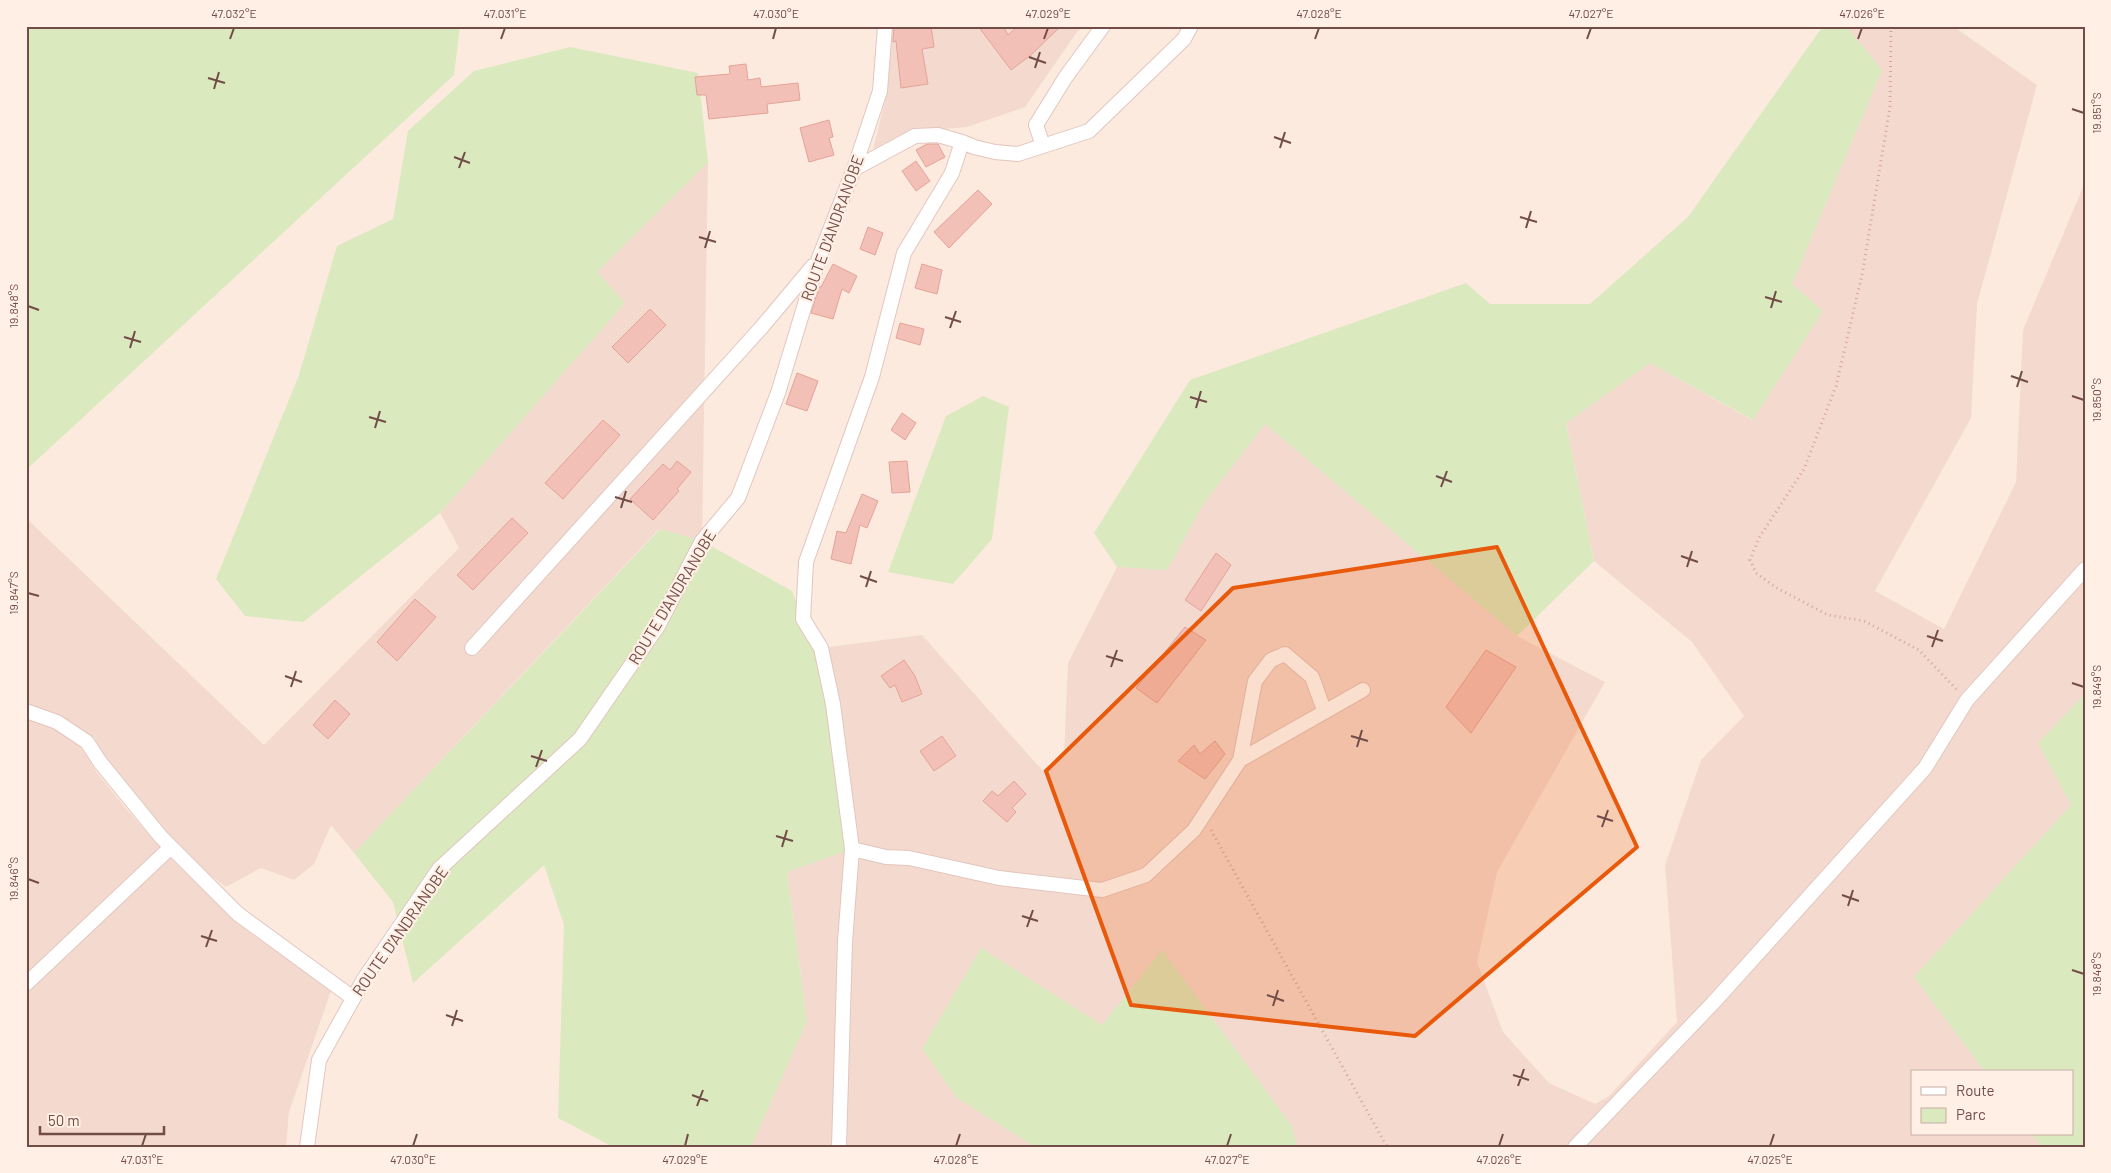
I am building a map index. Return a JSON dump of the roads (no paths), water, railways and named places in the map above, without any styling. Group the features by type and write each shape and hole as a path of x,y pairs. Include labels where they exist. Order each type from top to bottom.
{"street":[{"name":"ROUTE D'ANDRANOBE","path":"307,1147 319,1060 364,979 439,869 580,739 658,626 702,541 738,498 778,393 819,258 854,169 880,91 886,26"},
{"path":"1043,146 1036,125 1065,78 1103,26"},
{"path":"854,169 915,136 938,134 974,147 995,152 1018,154 1089,131 1184,39 1191,26"},
{"path":"840,1147 845,942 852,849 833,704 821,648 804,619 806,562 872,377 904,253 952,173 962,142"},
{"path":"472,648 761,328 819,258"},
{"path":"1575,1147 1713,1003 1925,768 1967,700 2085,568"},
{"path":"852,849 886,858 910,858 999,878 1102,890 1146,875 1194,830 1240,760 1255,680 1271,660 1285,654 1312,677 1324,710"},
{"path":"1240,760 1324,710 1363,690"},
{"path":"26,712 57,722 87,742 100,762 171,847 238,914 353,998"},
{"path":"26,984 171,847"}]}
